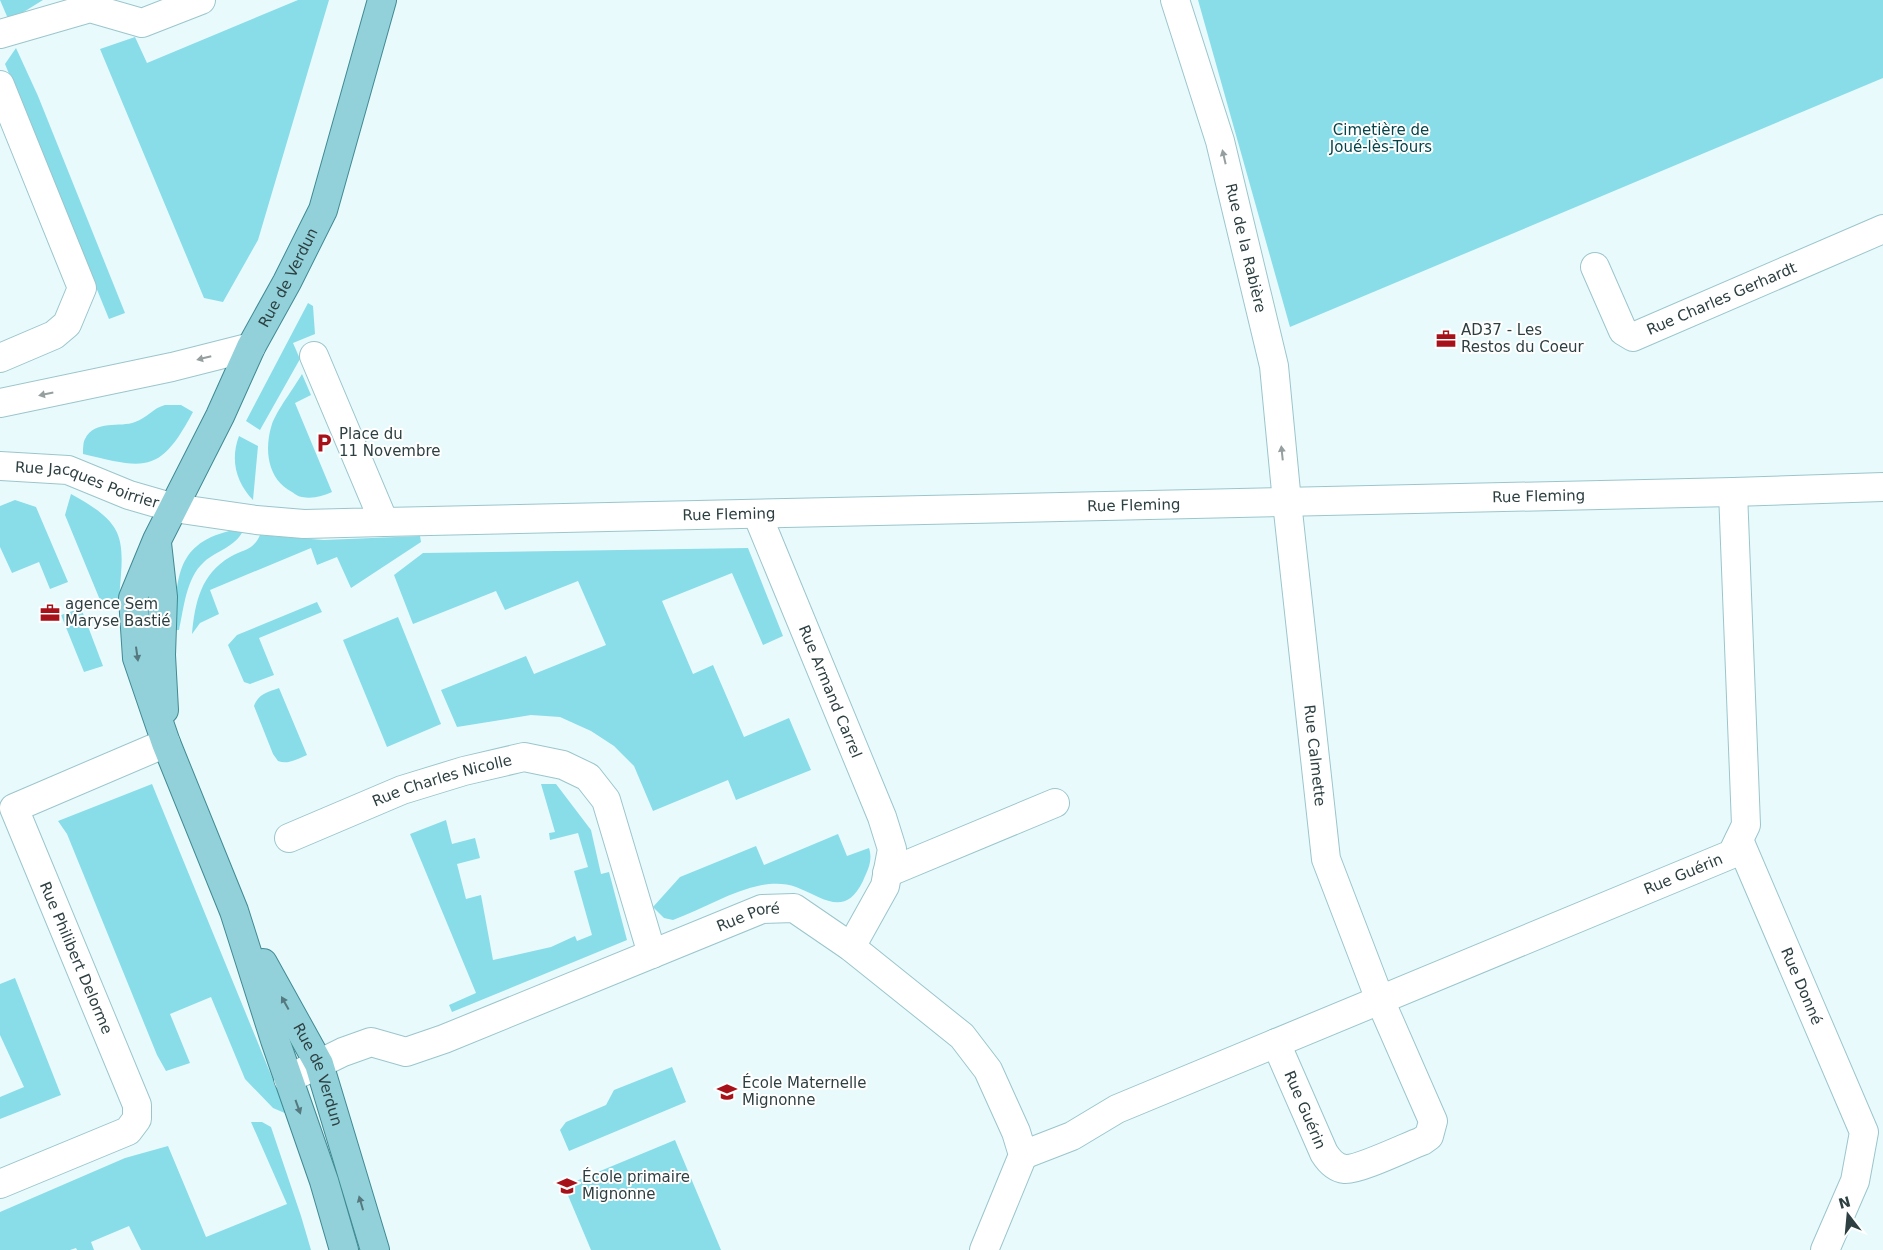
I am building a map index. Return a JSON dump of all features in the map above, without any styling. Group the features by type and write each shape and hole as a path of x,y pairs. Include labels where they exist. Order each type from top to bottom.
{"main road":[{"name":"Rue de Verdun","path":"344,1250 324,1181 288,1079 234,911 166,744 137,658 133,598 157,540 220,416 251,347 287,282 323,210 382,0"},
{"name":"Rue de Verdun","path":"234,911 319,1064 375,1250"}],"street":[{"path":"0,34 90,8 142,23 200,0"},
{"name":"Rue de la Rabière","path":"1174,0 1220,141 1274,366 1287,502"},
{"path":"0,86 82,288 68,324 54,334 0,358"},
{"name":"Rue Charles Gerhardt","path":"1595,267 1623,331 1633,337 1883,229"},
{"path":"0,402 172,366 251,347"},
{"path":"174,508 256,520 304,524 384,522 314,356"},
{"name":"Rue Jacques Poirrier","path":"0,466 68,470 129,495 174,508"},
{"name":"Rue Fleming","path":"384,522 1883,487"},
{"name":"Rue Guérin","path":"1023,1155 1072,1136 1117,1109 1732,854 1746,825 1732,492"},
{"name":"Rue Calmette","path":"1287,502 1326,859 1380,1000"},
{"name":"Rue Armand Carrel","path":"756,514 882,817 892,848 885,886 851,947"},
{"name":"Rue Philibert Delorme","path":"0,1184 128,1131 137,1119 138,1105 14,808 166,744"},
{"name":"Rue Charles Nicolle","path":"290,838 402,790 464,771 524,757 563,765 588,777 606,800 652,954"},
{"path":"887,872 1055,803"},
{"name":"Rue Donné","path":"1739,840 1873,1133 1855,1181 1825,1250"},
{"name":"Rue Poré","path":"288,1079 343,1052 370,1042 406,1052 762,909 794,908 851,947 962,1036 988,1070 1016,1132 1023,1155"},
{"name":"Rue Guérin","path":"1276,1043 1324,1153 1330,1162 1339,1168 1355,1168 1422,1141 1429,1136 1433,1121 1380,1000"},
{"path":"984,1250 1023,1155"}],"green space":[{"path":"0,0 43,0 9,21"},
{"path":"298,0 329,0 258,240 223,302 204,298 100,49 135,37 147,63"},
{"name":"Cimetière de Joué-lès-Tours","path":"1198,0 1883,0 1883,78 1290,327"},
{"path":"16,48 38,96 125,313 109,319 5,64"},
{"path":"308,303 313,306 315,334 293,343 300,359 260,430 246,421"},
{"path":"302,374 311,395 295,403 332,492 306,498 284,486 277,479 268,453 268,443 274,418"},
{"path":"165,405 181,405 193,412 171,447 160,456 149,462 137,464 83,454 84,440 95,429 101,426 135,422"},
{"path":"239,436 258,446 253,500 242,486 236,470 235,454"},
{"path":"71,494 90,505 113,525 121,548 122,562 119,599 100,600 65,515"},
{"path":"15,500 36,507 68,582 50,589 39,562 12,573 0,547 0,506"},
{"path":"229,531 243,531 230,545 204,562 193,576 189,585 179,630 173,630 178,581 188,556 197,546 211,537"},
{"path":"260,535 324,540 420,536 421,542 351,588 337,557 317,565 311,548 210,590 219,614 200,623 192,634 195,611 206,580 220,564 251,547"},
{"path":"748,548 783,636 763,645 732,573 662,601 693,674 713,665 744,737 789,718 811,770 736,800 728,780 653,811 634,766 614,746 591,731 560,717 531,715 457,727 441,690 526,656 534,674 606,645 578,581 505,610 496,591 413,624 394,575 423,553"},
{"path":"317,602 322,612 259,638 274,675 250,684 244,682 228,645 237,635"},
{"path":"81,608 103,666 84,672 61,615"},
{"path":"398,617 441,724 387,747 343,640"},
{"path":"279,688 307,755 285,762 278,761 273,754 254,706 261,696"},
{"path":"152,784 287,1114 273,1108 245,1079 211,997 170,1014 190,1063 166,1071 157,1055 67,834 58,821"},
{"path":"541,784 556,784 591,830 601,874 609,872 627,940 452,1012 449,1005 476,993 410,834 446,820 452,844 475,838 480,858 457,864 466,899 481,895 493,960 551,947 575,936 577,941 592,935 574,871 588,867 578,833 550,840 549,833 555,832"},
{"path":"838,834 847,856 869,848 870,852 869,865 865,877 856,892 849,899 833,902 792,886 775,884 739,891 673,920 664,918 653,907 680,877 756,846 764,865"},
{"path":"15,978 61,1095 0,1119 0,1097 24,1087 0,1035 0,984"},
{"path":"672,1067 686,1102 569,1151 560,1130 566,1122 606,1105 614,1090"},
{"path":"251,1122 262,1122 271,1127 311,1250 141,1250 129,1226 91,1242 94,1250 77,1250 76,1248 70,1250 0,1250 0,1212 125,1158 168,1146 206,1237 287,1204"},
{"path":"675,1140 721,1250 591,1250 564,1186"}],"place":[{"name":"AD37 - Les Restos du Coeur","path":"1446,339"},
{"name":"Place du 11 Novembre","path":"324,443"},
{"name":"agence Sem Maryse Bastié","path":"50,613"},
{"name":"École Maternelle Mignonne","path":"727,1092"},
{"name":"École primaire Mignonne","path":"567,1186"}]}
